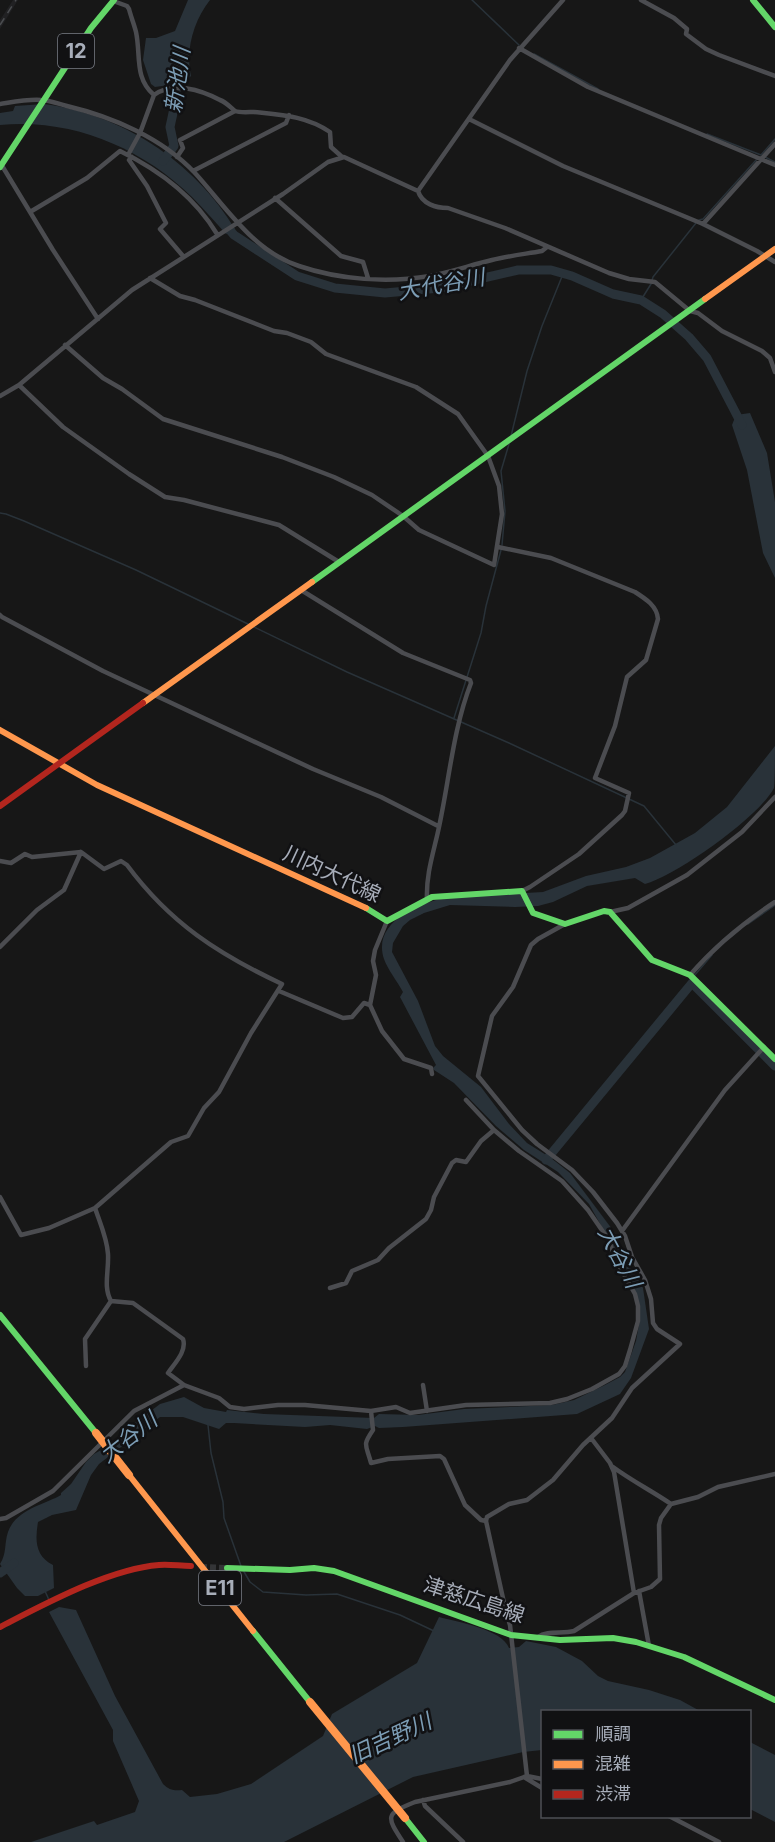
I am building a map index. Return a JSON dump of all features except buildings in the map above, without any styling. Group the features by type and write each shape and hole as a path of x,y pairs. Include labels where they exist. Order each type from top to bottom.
{"main road":[{"path":"753,0 775,27"},
{"name":"12","path":"0,164 91,28 113,1"},
{"path":"0,806 775,249"},
{"name":"川内大代線","path":"0,730 97,786 372,911 387,921 427,899 446,894 523,892"},
{"path":"523,892 534,913 565,924 604,911 610,912 622,929 652,960 690,975 775,1059"},
{"name":"E11","path":"0,1315 425,1842"},
{"path":"0,1627 63,1595 119,1574 158,1565 191,1566"},
{"name":"津慈広島線","path":"227,1568 290,1570 314,1568 334,1571 511,1635 560,1640 613,1638 649,1646 684,1657 775,1701"}],"street":[{"path":"418,191 519,48 563,0"},
{"path":"641,0 674,18 687,29 686,34 706,49 775,76"},
{"path":"113,1 129,9 137,33 140,74 154,95"},
{"path":"519,48 588,87 775,165"},
{"path":"183,256 160,229 166,223 147,186 129,160 154,95 166,90 185,88 196,89 220,100 235,111 289,115 309,120 330,132 331,147 341,156 418,191 419,196 430,204 497,225 609,273 629,279 655,282 687,312 698,313 722,331 762,351 770,358 775,372"},
{"path":"0,104 42,101 87,111 140,134 172,154 193,171 235,223 282,259 298,266 340,276 368,278 428,276 542,251 547,247"},
{"path":"172,154 183,148 180,140 235,111"},
{"path":"193,171 286,123 289,115"},
{"path":"469,119 563,166 703,224 775,262"},
{"path":"703,224 775,144"},
{"path":"30,212 87,178 120,151 166,178 203,213 219,233"},
{"path":"0,396 19,385 132,290 328,162 341,156"},
{"path":"0,164 86,304 98,319"},
{"path":"275,198 341,256 363,262 368,278"},
{"path":"65,345 103,378 123,389 163,419 282,457 334,477 372,495 403,516 418,530 494,565 502,504 496,475 488,456 458,414 427,393 326,354 311,342 274,331 180,296 150,278"},
{"path":"19,385 63,427 129,474 172,499 184,500 279,525 339,562"},
{"path":"498,547 551,558 635,592 648,600 658,614 646,660 627,677 615,726 595,778 629,793 622,815 585,849 523,892"},
{"path":"301,590 403,653 470,680 457,725 430,862 427,899"},
{"path":"0,615 103,671 313,769 381,797 438,826"},
{"path":"610,912 628,908 687,875 742,832 775,797"},
{"path":"0,861 11,863 25,854 32,857 81,852 104,869 121,861 157,901 186,928 231,959 282,984 251,1033 219,1092 204,1108 188,1136 171,1142 95,1208 49,1228 21,1235 0,1197"},
{"path":"0,946 37,910 64,890 81,852"},
{"path":"690,975 721,942 775,902"},
{"path":"387,921 375,950 373,961 375,975 370,1005 382,1031 394,1048 409,1062 431,1068 432,1074"},
{"path":"525,1776 526,1753 513,1645 487,1517 509,1504 526,1500 536,1494 562,1472 591,1438 612,1418 632,1388 680,1344 657,1329 653,1323 651,1299 645,1280 632,1257 622,1231 584,1182 522,1130 479,1079 478,1072 492,1016 513,987 531,945 565,924"},
{"path":"279,991 343,1018 352,1017 364,1003 370,1005"},
{"path":"622,1231 725,1090 764,1047"},
{"path":"111,1301 133,1303 183,1339 183,1350 168,1373 184,1385 219,1398 230,1407 305,1406 371,1413 396,1407 410,1413 466,1405 550,1403 592,1389 612,1378 625,1366 638,1322 638,1306 635,1294 617,1262 608,1239 588,1210 562,1181 494,1130 466,1100"},
{"path":"330,1288 346,1282 352,1271 378,1260 388,1248 420,1224 431,1210 434,1197 452,1163 456,1160 466,1162 481,1141 494,1130"},
{"path":"95,1208 108,1255 106,1293 111,1301"},
{"path":"86,1366 84,1346 86,1339 111,1301"},
{"path":"0,1519 6,1518 53,1491 134,1411 184,1385"},
{"path":"423,1385 428,1411"},
{"path":"371,1413 373,1430 367,1436 365,1443 371,1463 388,1459 440,1456 444,1459 465,1505 481,1520 486,1521"},
{"path":"591,1438 613,1467 641,1487 651,1489 670,1504"},
{"path":"613,1467 636,1592 649,1646"},
{"path":"537,1637 543,1633 574,1631 636,1592 656,1584 660,1579 659,1525 670,1504 698,1497 718,1487 775,1474"},
{"path":"525,1776 541,1787"},
{"path":"403,1842 390,1819 392,1813 402,1807 423,1800 510,1782 525,1776 541,1779"},
{"path":"423,1800 425,1806 463,1842"},
{"path":"673,1818 719,1842"}],"shaded area":[{"path":"13,0 18,0 0,29 0,20"}],"water":[{"path":"188,0 210,0 199,17 192,36 189,56 191,76 183,83 155,87 151,84 143,60 146,38 156,38 175,31"},
{"path":"44,104 73,109 101,118 153,145 199,182 235,229 226,234 172,179 128,150 79,132 53,126 0,125 0,113 13,111 15,106"},
{"path":"750,413 767,453 775,502 775,578 763,553 747,470 732,425 736,415"},
{"path":"775,746 774,788 765,800 716,844 677,869 645,884 635,878 587,886 553,902 538,906 450,905 410,920 403,926 393,943 392,952 418,1001 435,1046 443,1056 481,1087 509,1124 527,1143 570,1173 615,1233 624,1255 643,1288 649,1329 631,1378 620,1394 577,1414 403,1427 379,1428 375,1426 367,1429 330,1425 305,1427 226,1423 219,1429 183,1417 160,1417 99,1464 91,1475 76,1510 52,1515 38,1522 38,1547 43,1557 53,1565 54,1588 38,1596 25,1596 0,1564 12,1524 32,1508 61,1495 94,1454 112,1444 127,1429 160,1404 184,1397 204,1408 226,1412 227,1410 264,1414 374,1418 379,1414 418,1415 464,1409 552,1405 574,1400 620,1377 625,1372 636,1341 640,1319 632,1281 589,1204 558,1172 524,1150 496,1126 454,1083 434,1070 436,1065 400,997 403,992 384,959 382,946 384,935 390,926 409,911 443,898 543,892 586,876 626,867 650,858 695,833 727,807"},
{"name":"旧吉野川","path":"59,1607 76,1610 115,1696 163,1784 172,1790 182,1790 190,1797 217,1794 251,1784 323,1736 332,1714 417,1663 439,1617 489,1631 505,1641 509,1648 519,1647 526,1641 556,1647 582,1661 598,1676 608,1681 649,1690 680,1700 698,1710 541,1710 541,1750 523,1752 413,1777 284,1842 31,1842 94,1821 97,1825 135,1812 139,1801 113,1741 113,1730 49,1612"},
{"path":"751,1743 775,1755 775,1822 751,1810"}],"waterway":[{"path":"472,0 519,45"},
{"path":"534,54 598,89"},
{"name":"新池川","path":"163,161 174,146 170,127 176,99 176,72"},
{"path":"707,134 761,155 775,139"},
{"path":"765,157 775,162"},
{"path":"699,220 703,219 757,159"},
{"name":"大代谷川","path":"223,222 234,235 297,276 335,288 385,293 440,288 518,270 551,270 572,276 613,294 641,300 663,314 689,337 707,358 742,425"},
{"path":"641,300 653,277 696,223"},
{"path":"511,436 527,371 563,274"},
{"path":"502,545 505,511 501,471 509,444"},
{"path":"0,513 24,521 136,570 248,624"},
{"path":"454,718 481,633 501,550"},
{"path":"252,626 347,672 509,743 644,806 676,845"},
{"path":"748,924 775,905"},
{"path":"694,976 712,955"},
{"path":"546,1160 692,983 775,1066"},
{"path":"208,1425 224,1518 241,1566"},
{"name":"大谷川","path":"0,1573 14,1563"},
{"path":"243,1570 250,1582 263,1592 306,1595 337,1594 400,1615 434,1631"},
{"path":"45,1591 49,1600"}],"tunnel":[{"path":"201,1567 227,1568"}],"railway":[{"path":"0,25 16,0"}],"traffic: fast":[{"path":"0,167 91,28 114,0"},
{"path":"753,0 775,27"},
{"path":"312,582 705,299"},
{"path":"366,908 387,921 432,897 522,891 533,913 565,924 604,911 610,912 652,960 690,975 775,1059"},
{"path":"0,1315 96,1433"},
{"path":"227,1568 290,1570 314,1568 334,1571 511,1635 560,1640 613,1638 636,1642 684,1657 775,1700"},
{"path":"253,1631 310,1702"},
{"path":"405,1818 424,1842"}],"traffic: slow":[{"path":"705,299 775,249"},
{"path":"143,703 312,582"},
{"path":"0,730 97,785 366,908"},
{"path":"96,1433 129,1475"},
{"path":"129,1475 253,1631"},
{"path":"310,1702 405,1818"}],"traffic: jam":[{"path":"0,806 143,703"},
{"path":"0,1627 78,1589 119,1573 159,1565 191,1566"}]}
